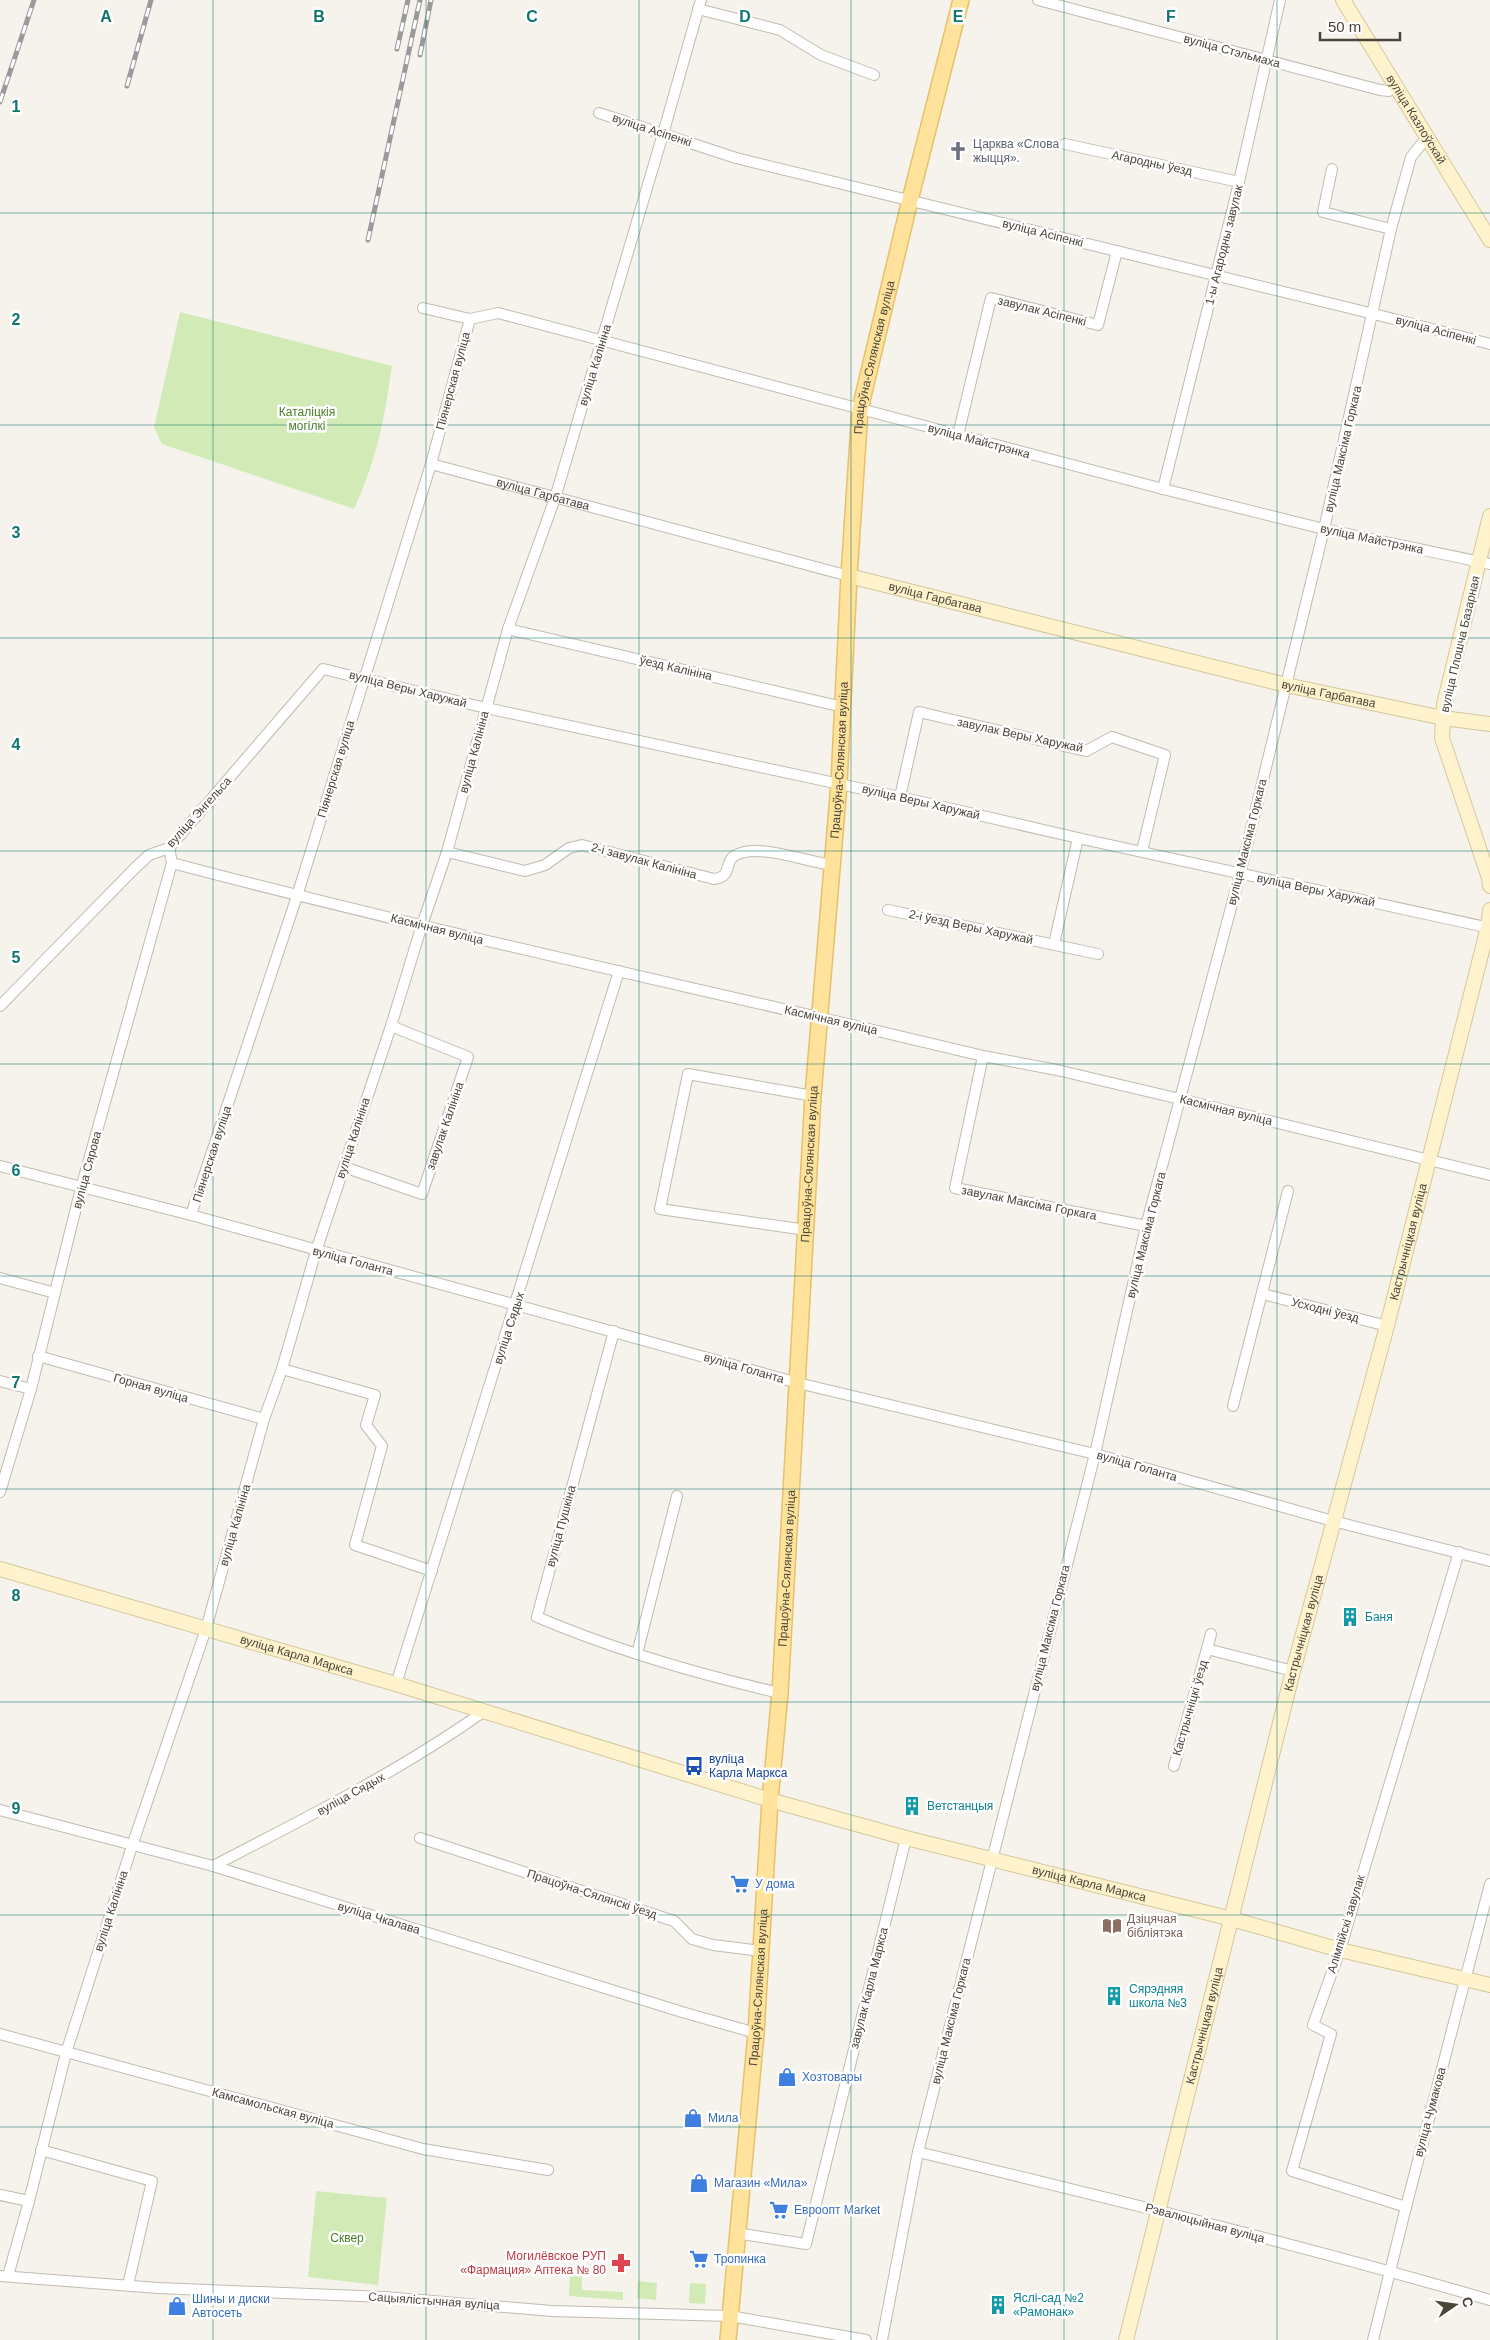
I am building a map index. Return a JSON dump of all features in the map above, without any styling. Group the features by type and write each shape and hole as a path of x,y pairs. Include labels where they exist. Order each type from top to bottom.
{"main road":[{"name":"Працоўна-Сялянская вуліца","path":"728,2340 736,2233 756,2033 770,1800 780,1693 813,1096 839,784 849,576 860,410 910,200 961,0"}],"street":[{"name":"вуліца Стэльмаха","path":"1038,0 1380,90 1389,91 1396,87"},
{"name":"1-ы Агародны завулак","path":"1163,488 1239,182 1280,0"},
{"name":"вуліца Казлоўскай","path":"1343,0 1490,240"},
{"path":"699,5 780,30 821,55 874,75"},
{"name":"вуліца Калініна","path":"4,2276 29,2201 66,2053 132,1846 206,1629 264,1419 282,1369 316,1251 447,852 508,629 555,498 603,340 699,5"},
{"name":"вуліца Асіпенкі","path":"599,113 736,158 1490,344"},
{"name":"вуліца Максіма Горкага","path":"882,2340 918,2152 1095,1454 1146,1226 1240,874 1324,529 1374,314 1391,229 1411,157 1428,136"},
{"name":"Агародны ўезд","path":"1065,144 1239,182"},
{"path":"1332,169 1323,212 1391,229"},
{"name":"завулак Асіпенкі","path":"958,436 992,298 1098,325 1117,251"},
{"path":"423,308 470,319"},
{"name":"вуліца Майстрэнка","path":"470,319 498,313 958,436 1324,529 1484,563"},
{"name":"Піянерская вуліца","path":"191,1215 297,896 430,464 470,319"},
{"name":"вуліца Гарбатава","path":"430,464 849,576 1286,685 1443,718 1490,724"},
{"name":"вуліца Плошча Базарная","path":"1490,516 1484,563 1444,704 1442,738 1489,878 1490,886"},
{"name":"ўезд Калініна","path":"508,629 843,707"},
{"name":"вуліца Веры Харужай","path":"323,669 486,708 1489,927"},
{"name":"вуліца Энгельса","path":"0,1006 134,869 149,855 169,848 323,669"},
{"name":"завулак Веры Харужай","path":"900,797 919,712 1086,751 1112,737 1165,755 1142,851"},
{"path":"1054,944 1078,838"},
{"name":"2-і завулак Калініна","path":"447,852 525,871 545,865 569,848 582,844 714,880 726,875 729,861 736,854 748,851 761,851 833,865"},
{"name":"вуліца Сярова","path":"0,1492 30,1389 81,1188 172,863 169,848"},
{"name":"Касмічная вуліца","path":"172,863 297,896 983,1056 1057,1070 1490,1175"},
{"name":"2-і ўезд Веры Харужай","path":"888,910 1098,954"},
{"path":"1489,927 1490,910"},
{"name":"Кастрычніцкая вуліца","path":"1126,2340 1293,1671 1387,1326 1428,1159 1489,927"},
{"name":"вуліца Сядых","path":"396,1684 517,1304 619,972"},
{"name":"завулак Калініна","path":"344,1167 422,1194 468,1058 391,1026"},
{"name":"завулак Максіма Горкага","path":"983,1056 955,1188 1146,1226"},
{"path":"806,1230 660,1209 688,1074 813,1096"},
{"name":"вуліца Голанта","path":"0,1166 191,1215 316,1251 517,1304 798,1384 1095,1454 1333,1521 1490,1561"},
{"path":"1233,1406 1288,1191"},
{"path":"0,1278 55,1293"},
{"name":"Усходні ўезд","path":"1263,1294 1387,1326"},
{"name":"вуліца Пушкіна","path":"614,1331 537,1617 594,1642 722,1680 780,1693"},
{"name":"Горная вуліца","path":"38,1356 264,1419"},
{"path":"282,1369 375,1395 366,1425 382,1446 355,1546 432,1571"},
{"path":"0,1381 30,1389"},
{"path":"637,1654 677,1496"},
{"name":"Алімпійскі завулак","path":"1406,2207 1292,2171 1331,2034 1312,2025 1340,1950 1459,1552"},
{"name":"вуліца Карла Маркса","path":"0,1569 396,1684 770,1800 906,1838 1232,1919 1340,1950 1490,1985"},
{"name":"Кастрычніцкі ўезд","path":"1174,1766 1211,1634"},
{"name":"Кастрычніцкі ўезд","path":"1207,1649 1293,1671"},
{"name":"вуліца Сядых","path":"213,1866 352,1795 438,1744 483,1712"},
{"name":"вуліца Чкалава","path":"0,1810 213,1866 682,2012 756,2033"},
{"name":"Працоўна-Сялянскі ўезд","path":"420,1838 674,1921 692,1939 713,1945 761,1951"},
{"name":"завулак Карла Маркса","path":"736,2233 806,2244 906,1838"},
{"name":"вуліца Чумакова","path":"1373,2340 1490,1884"},
{"name":"Камсамольская вуліца","path":"0,2034 423,2149 548,2170"},
{"path":"41,2150 152,2181 128,2285"},
{"name":"Рэвалюцыйная вуліца","path":"918,2152 1159,2210 1490,2300"},
{"path":"0,2195 29,2201"},
{"name":"Сацыялістычная вуліца","path":"4,2276 128,2285 385,2297 552,2311 730,2316 866,2340"}],"green space":[{"name":"Каталіцкія могілкі","path":"180,312 392,366 379,439 369,473 354,509 162,444 154,427"},
{"name":"Сквер","path":"316,2191 387,2198 378,2285 308,2277"},
{"path":"570,2273 582,2275 582,2290 623,2292 623,2300 569,2296"},
{"path":"638,2281 657,2283 656,2300 637,2298"},
{"path":"690,2283 706,2284 705,2304 689,2303"}],"railway":[{"path":"0,102 34,0"},
{"path":"127,86 151,0"},
{"path":"397,49 408,0"},
{"path":"368,240 420,0"},
{"path":"420,55 431,0"}],"place":[{"name":"Царква «Слова жыцця».","path":"958,151"},
{"name":"Баня","path":"1350,1617"},
{"name":"вуліца Карла Маркса","path":"694,1766"},
{"name":"Ветстанцыя","path":"912,1806"},
{"name":"У дома","path":"740,1884"},
{"name":"Дзіцячая бібліятэка","path":"1112,1926"},
{"name":"Сярэдняя школа №3","path":"1114,1996"},
{"name":"Хозтовары","path":"787,2077"},
{"name":"Мила","path":"693,2118"},
{"name":"Магазин «Мила»","path":"699,2183"},
{"name":"Евроопт Market","path":"779,2210"},
{"name":"Тропинка","path":"699,2259"},
{"name":"Могилёвское РУП «Фармация» Аптека № 80","path":"621,2263"},
{"name":"Яслі-сад №2 «Рамонак»","path":"998,2305"},
{"name":"Шины и диски Автосеть","path":"177,2306"}]}
